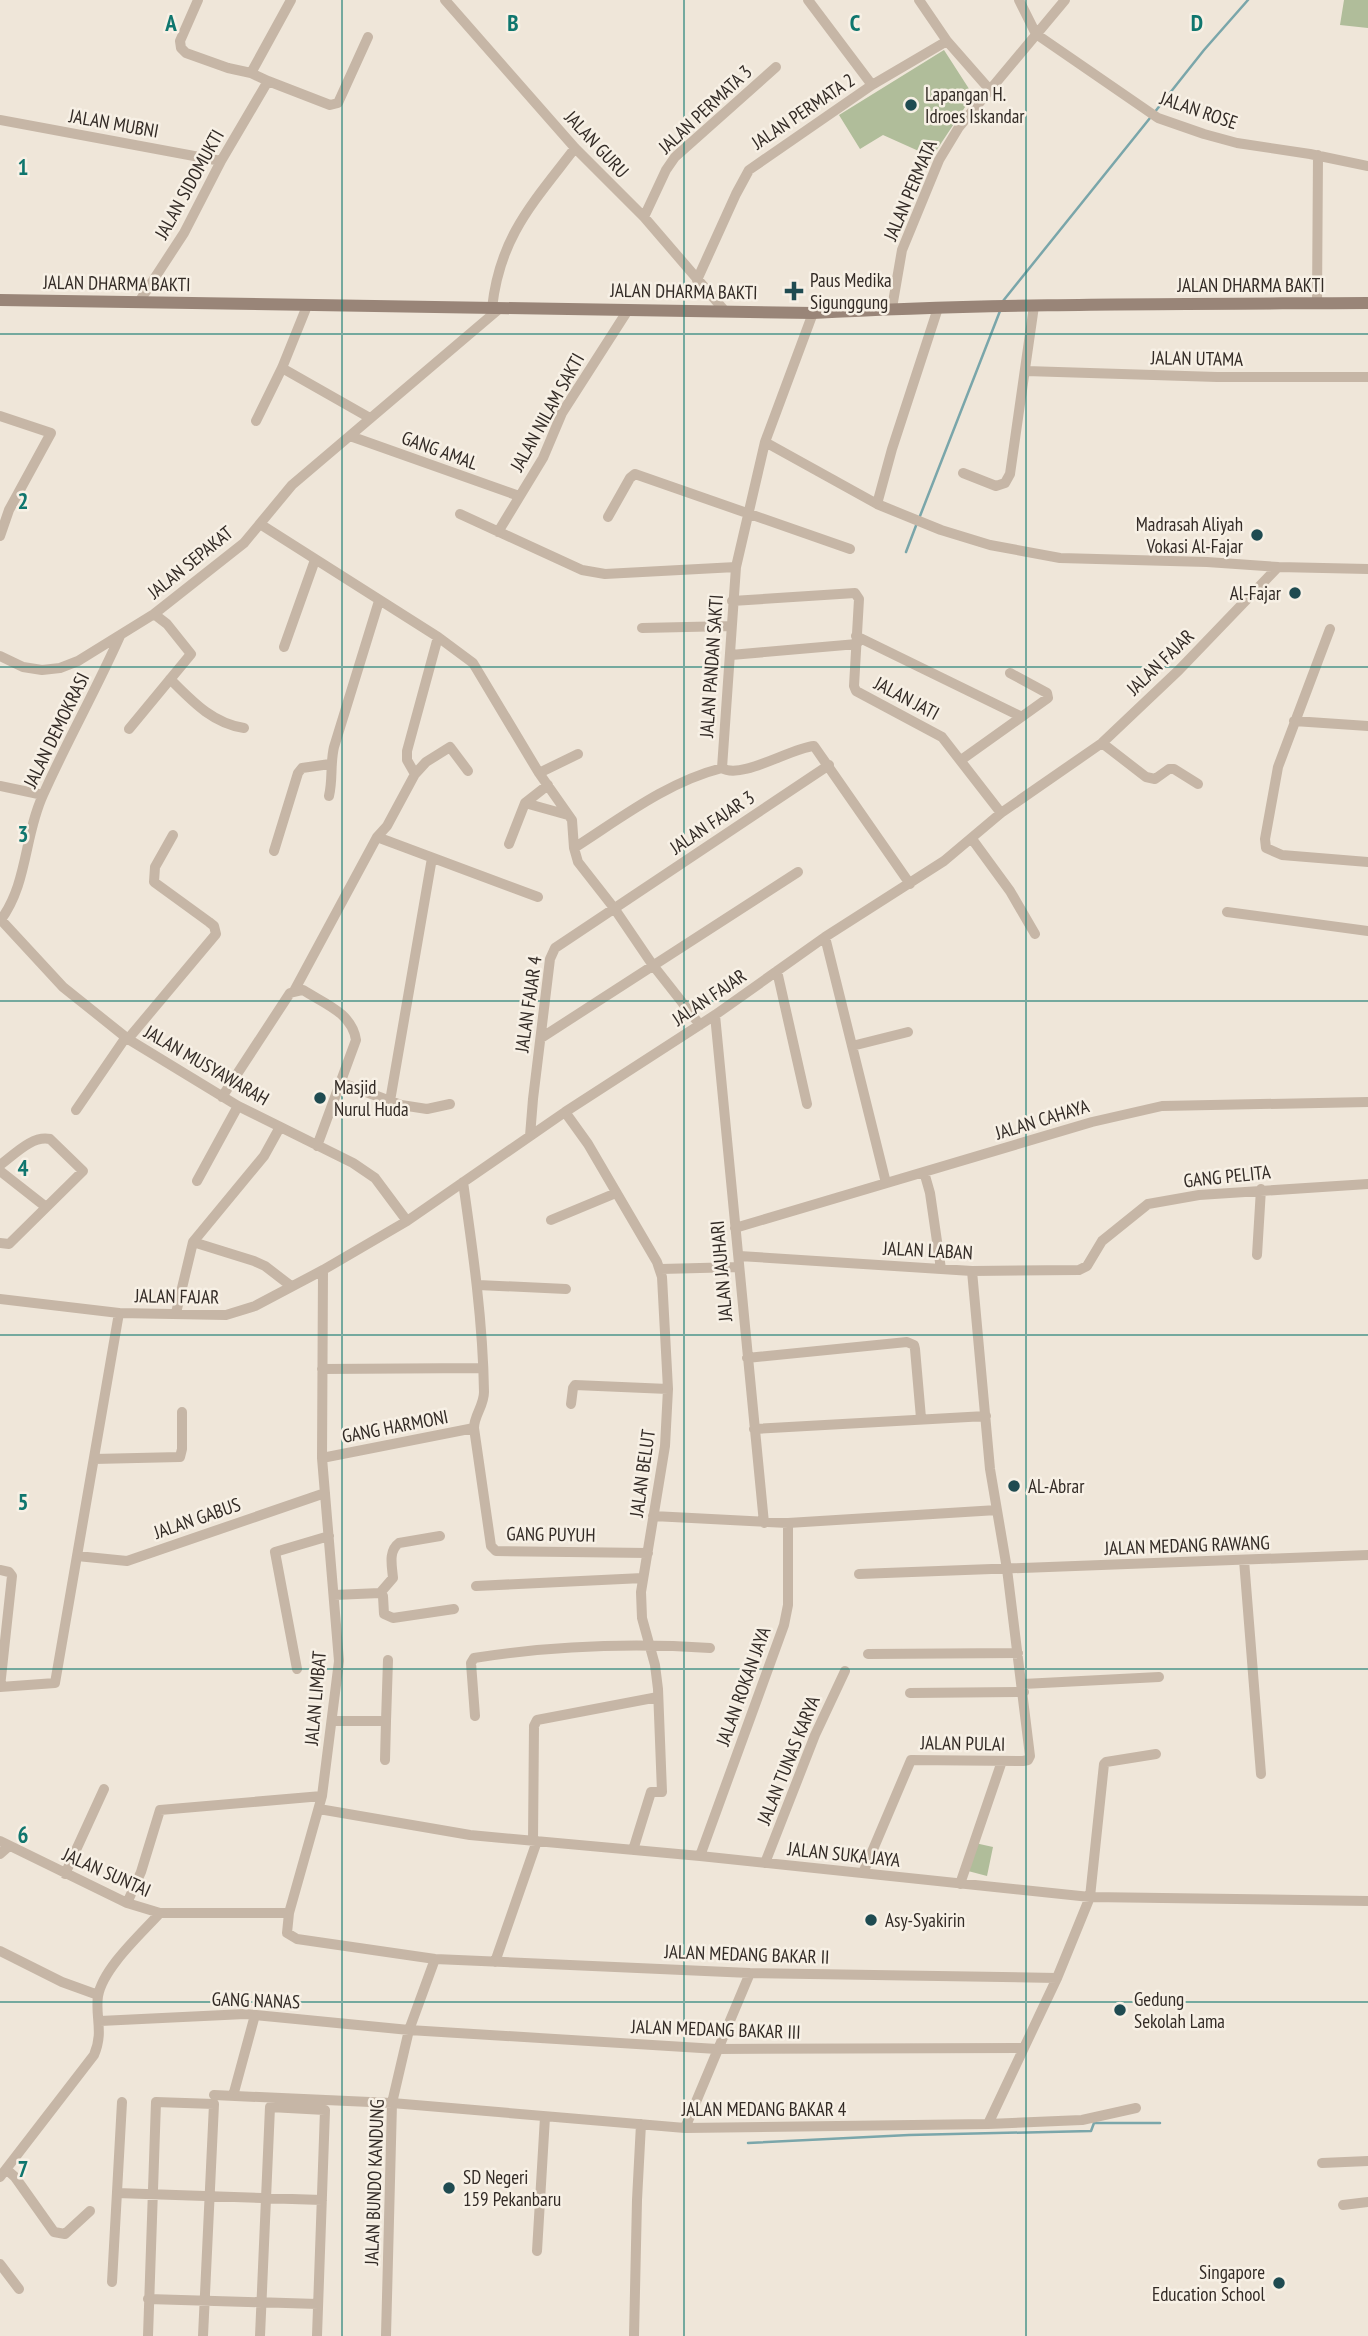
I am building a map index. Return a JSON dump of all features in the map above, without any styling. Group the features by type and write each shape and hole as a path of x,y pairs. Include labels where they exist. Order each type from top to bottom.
{"main road":[{"name":"JALAN DHARMA BAKTI","path":"0,300 813,313 938,307 1368,303"}],"street":[{"path":"198,0 180,41 181,48 186,53 251,73 330,105 338,103 368,37"},
{"path":"251,73 290,0"},
{"name":"JALAN GURU","path":"445,0 575,148 644,217 724,310"},
{"path":"808,0 872,85"},
{"path":"919,0 947,41 990,90"},
{"name":"JALAN ROSE","path":"1019,0 1036,34 1158,118 1237,143 1318,155 1368,166"},
{"name":"JALAN PERMATA","path":"892,308 902,250 939,160 960,127 1065,0"},
{"name":"JALAN PERMATA 2","path":"697,280 749,170 872,85 947,41"},
{"name":"JALAN PERMATA 3","path":"644,217 675,157 775,67"},
{"name":"JALAN SIDOMUKTI","path":"139,302 184,233 221,161 268,81"},
{"name":"JALAN MUBNI","path":"0,120 221,161"},
{"path":"495,308 495,280 517,225 575,148"},
{"path":"1317,303 1318,155"},
{"path":"256,421 282,369 307,306"},
{"path":"963,473 996,486 1005,483 1010,474 1034,306"},
{"path":"877,504 938,307"},
{"name":"JALAN SEPAKAT","path":"0,656 23,667 42,670 60,668 78,661 154,614 244,543 292,485 495,308"},
{"name":"JALAN NILAM SAKTI","path":"498,532 543,458 562,413 628,310"},
{"name":"JALAN PANDAN SAKTI","path":"722,768 736,568 765,442 813,313"},
{"path":"282,369 370,418"},
{"name":"JALAN UTAMA","path":"1026,371 1217,377 1368,377"},
{"path":"0,416 51,433 9,510 0,537"},
{"name":"GANG AMAL","path":"350,436 519,496"},
{"path":"765,442 877,504 924,524 990,545 1060,558 1368,569"},
{"path":"608,517 630,478 635,474 850,549"},
{"path":"460,514 582,570 605,575 736,568"},
{"path":"260,524 439,637 473,663 539,773 572,820 573,848 578,862 700,1025"},
{"path":"284,646 315,560"},
{"name":"JALAN FAJAR","path":"0,1299 119,1313 226,1315 242,1312 323,1270 407,1221 565,1112 716,1015 825,937 910,884 972,839 1002,813 1102,743 1179,670 1278,567"},
{"name":"JALAN JATI","path":"732,601 853,592 859,599 854,686 856,691 942,737 1002,813"},
{"path":"329,796 332,781 330,764 379,601"},
{"path":"130,729 191,654 167,624 154,614"},
{"path":"642,628 731,626"},
{"path":"1330,629 1278,766 1265,839 1266,848 1282,855 1368,862"},
{"name":"JALAN DEMOKRASI","path":"1,920 18,889 32,824 43,795 121,635"},
{"path":"415,774 407,760 407,751 439,637"},
{"path":"731,655 857,640 1020,716"},
{"path":"961,760 1048,696 1048,693 1010,673"},
{"path":"170,679 216,720 244,728"},
{"path":"1294,721 1368,726"},
{"path":"1102,743 1146,777 1155,779 1169,769 1174,769 1198,783"},
{"path":"573,848 670,787 694,775 722,768 726,771 739,771 814,746 910,884"},
{"path":"222,1097 290,993 294,991 377,837 387,825 415,774 426,762 450,747 468,771"},
{"path":"539,773 578,754"},
{"path":"274,851 298,773 302,768 330,764"},
{"name":"JALAN FAJAR 3","path":"614,908 829,765"},
{"path":"509,844 525,803 548,785"},
{"path":"0,786 43,795"},
{"path":"525,803 568,815"},
{"path":"76,1110 127,1038 216,934 214,926 154,883 155,867 173,835"},
{"path":"377,837 538,897"},
{"path":"972,839 1010,891 1035,934"},
{"path":"390,1101 432,858"},
{"path":"541,1038 652,964 799,872"},
{"name":"JALAN FAJAR 4","path":"530,1136 551,953 614,908"},
{"path":"1227,912 1368,930"},
{"name":"JALAN MUSYAWARAH","path":"1,920 63,987 127,1038 238,1106 353,1163 375,1178 407,1221"},
{"path":"825,937 886,1183"},
{"path":"777,971 807,1104"},
{"path":"294,991 303,990 346,1017 354,1027 356,1040 317,1146"},
{"name":"JALAN JAUHARI","path":"716,1015 764,1523"},
{"path":"852,1046 908,1032"},
{"path":"342,1083 390,1101 427,1109 450,1104"},
{"name":"JALAN CAHAYA","path":"735,1228 1092,1122 1162,1106 1368,1102"},
{"path":"197,1181 238,1106"},
{"name":"JALAN BELUT","path":"565,1112 578,1128 661,1269 668,1389 664,1458 643,1578 642,1618 655,1665 662,1792 651,1792 633,1850"},
{"path":"176,1313 194,1242 264,1156 280,1127"},
{"path":"0,1165 37,1139 50,1139 83,1171 5,1243 0,1236"},
{"path":"0,1171 46,1207"},
{"path":"924,1172 930,1193 941,1269"},
{"path":"463,1182 478,1285 483,1368 483,1401 476,1415 474,1428"},
{"name":"GANG PELITA","path":"1102,1241 1149,1204 1189,1196 1261,1189 1368,1184"},
{"path":"1257,1255 1261,1189"},
{"path":"551,1220 616,1193"},
{"name":"JALAN LABAN","path":"661,1269 739,1262 972,1271 1079,1270 1087,1266 1102,1241"},
{"path":"194,1242 254,1261 291,1286"},
{"name":"JALAN LIMBAT","path":"289,1913 322,1796 339,1661 322,1458 323,1270"},
{"name":"JALAN PULAI","path":"863,1873 909,1762 916,1759 1023,1761 1030,1758 1007,1569 990,1468 972,1271"},
{"path":"478,1285 566,1289"},
{"path":"0,1570 9,1572 12,1576 2,1644 0,1687 55,1683 119,1313"},
{"path":"747,1358 907,1342 914,1345 915,1349 921,1418"},
{"path":"322,1368 483,1368"},
{"path":"571,1404 572,1388 575,1385 668,1389"},
{"path":"93,1459 180,1457 182,1412"},
{"path":"754,1429 986,1416"},
{"name":"GANG HARMONI","path":"322,1458 474,1428"},
{"name":"GANG PUYUH","path":"474,1428 493,1549 648,1553"},
{"name":"JALAN GABUS","path":"77,1556 127,1561 325,1493"},
{"path":"653,1516 788,1523 997,1510"},
{"name":"JALAN ROKAN JAYA","path":"700,1856 784,1625 788,1605 788,1523"},
{"path":"297,1670 275,1552 329,1536"},
{"path":"334,1595 380,1593 393,1578 393,1546 440,1536"},
{"name":"JALAN MEDANG RAWANG","path":"859,1574 1368,1555"},
{"path":"1244,1560 1261,1774"},
{"path":"476,1586 643,1578"},
{"path":"380,1593 387,1617 454,1609"},
{"path":"475,1716 471,1663 474,1658 648,1644 710,1648"},
{"path":"868,1654 1018,1653"},
{"path":"385,1760 388,1660"},
{"name":"JALAN TUNAS KARYA","path":"765,1863 815,1735 845,1671"},
{"path":"910,1693 1023,1688 1159,1677"},
{"path":"495,1962 535,1841 534,1726 537,1720 658,1697"},
{"path":"332,1721 386,1721"},
{"path":"988,2124 1057,1978 1090,1897 1104,1764 1156,1754"},
{"path":"960,1884 1002,1761"},
{"path":"65,1874 104,1788"},
{"path":"127,1903 141,1872 160,1810 322,1796"},
{"name":"JALAN SUKA JAYA","path":"319,1809 470,1835 1090,1897 1368,1901"},
{"name":"JALAN SUNTAI","path":"3,1847 127,1903 160,1913 289,1913"},
{"path":"90,2211 65,2234 54,2232 15,2177 3,2173 94,2055 98,2046 100,2021 98,1995 109,1972 160,1913"},
{"path":"289,1913 287,1933 296,1939 435,1959"},
{"path":"0,1951 62,1982 98,1995"},
{"name":"JALAN MEDANG BAKAR II","path":"435,1959 750,1973 1057,1978"},
{"name":"JALAN BUNDO KANDUNG","path":"386,2336 392,2103 409,2030 435,1959"},
{"path":"685,2127 750,1973"},
{"path":"233,2096 255,2015"},
{"name":"GANG NANAS","path":"100,2021 255,2015 409,2030"},
{"name":"JALAN MEDANG BAKAR III","path":"409,2030 717,2049 1023,2048"},
{"name":"JALAN MEDANG BAKAR 4","path":"214,2095 392,2103 685,2127 988,2124 1082,2119 1136,2108"},
{"path":"112,2282 122,2102"},
{"path":"148,2336 156,2102 214,2104 203,2336"},
{"path":"260,2336 270,2107 325,2110 317,2336"},
{"path":"537,2251 545,2117"},
{"path":"634,2336 641,2124"},
{"path":"1322,2163 1368,2161"},
{"path":"117,2193 323,2200"},
{"path":"1343,2205 1368,2202"},
{"path":"0,2264 19,2289"},
{"path":"148,2299 318,2304"}],"green space":[{"path":"1344,0 1368,0 1368,28 1340,25"},
{"name":"Lapangan H. Idroes Iskandar","path":"944,50 973,95 932,157 883,135 860,149 839,115"},
{"path":"975,1843 993,1847 987,1876 968,1871"}],"waterway":[{"path":"1154,113 1248,0"},
{"path":"1003,301 1150,118"},
{"path":"920,516 1000,311"},
{"path":"906,552 917,523"},
{"path":"748,2143 909,2135 1091,2131 1094,2123 1160,2123"}],"place":[{"name":"Lapangan H. Idroes Iskandar","path":"911,105"},
{"name":"Paus Medika Sigunggung","path":"794,291"},
{"name":"Madrasah Aliyah Vokasi Al-Fajar","path":"1257,535"},
{"name":"Al-Fajar","path":"1295,593"},
{"name":"Masjid Nurul Huda","path":"320,1098"},
{"name":"AL-Abrar","path":"1014,1486"},
{"name":"Asy-Syakirin","path":"871,1920"},
{"name":"Gedung Sekolah Lama","path":"1120,2010"},
{"name":"SD Negeri 159 Pekanbaru","path":"449,2188"},
{"name":"Singapore Education School","path":"1279,2283"}]}
